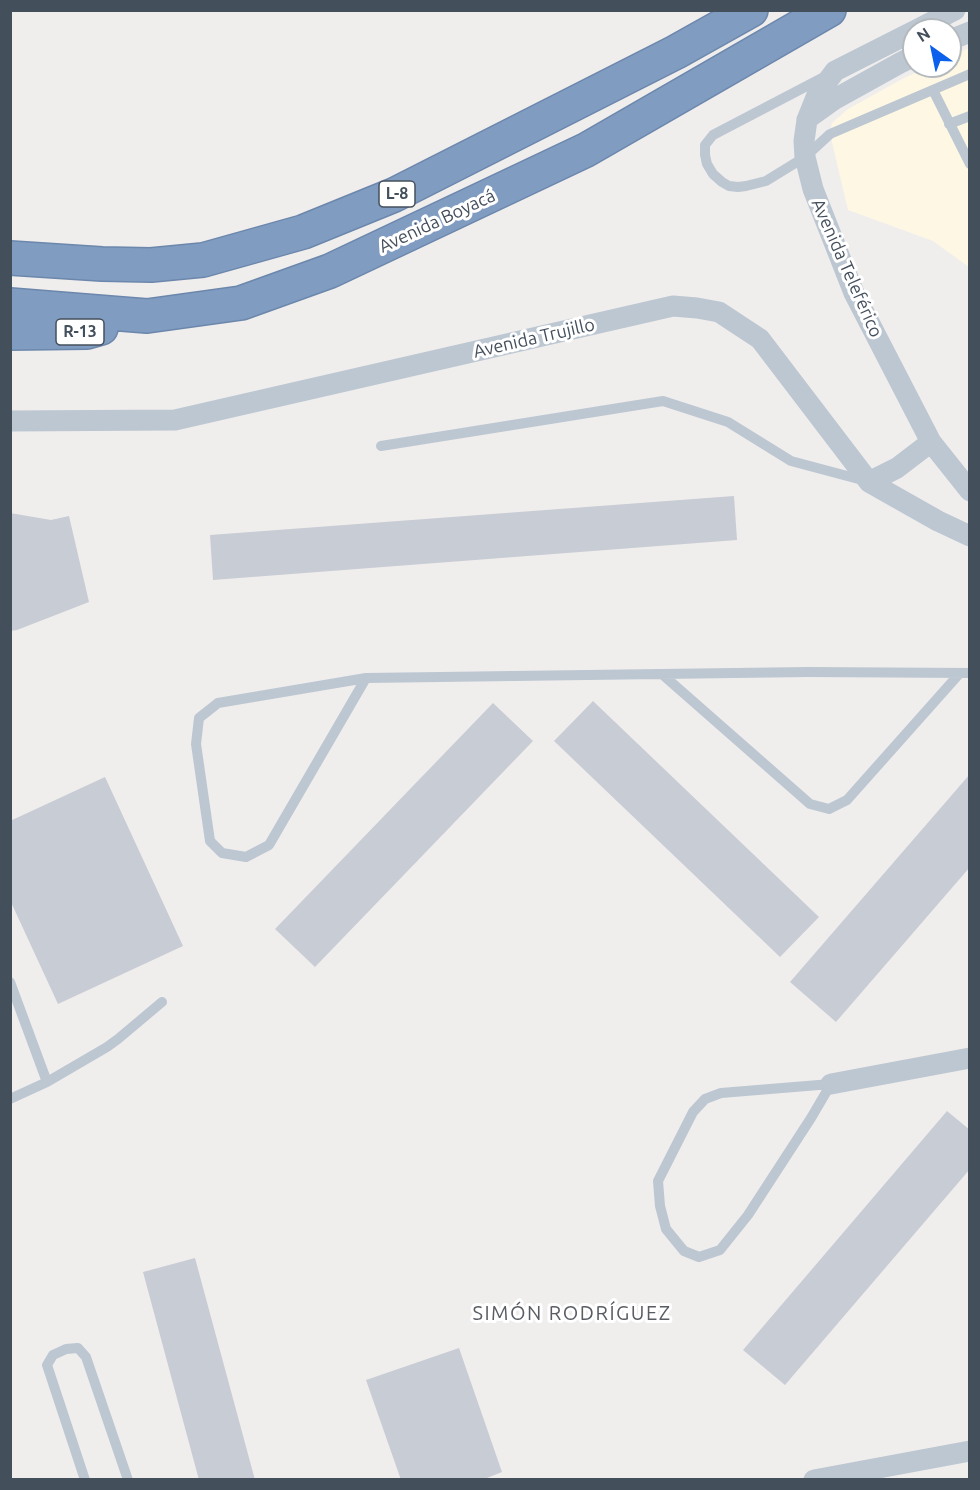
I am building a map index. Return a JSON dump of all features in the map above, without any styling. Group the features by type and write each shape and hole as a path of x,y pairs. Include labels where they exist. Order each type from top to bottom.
{"highway":[{"name":"L-8","path":"10,258 151,265 203,260 303,232 394,195 676,52 751,10"},
{"name":"Avenida Boyacá","path":"10,305 147,316 241,303 330,271 586,150 829,10"},
{"name":"R-13","path":"10,333 87,332 147,316"}],"street":[{"name":"Avenida Teleférico","path":"940,18 955,10"},
{"name":"Avenida Teleférico","path":"902,38 835,71 817,95 807,120 804,141 805,157 813,189 854,293 931,442 969,491"},
{"path":"807,120 835,99 902,63"},
{"name":"Avenida Trujillo","path":"10,421 175,420 673,306 698,308 719,312 760,339 869,482 969,536"},
{"path":"869,482 897,468 931,442"},
{"path":"831,1084 969,1058"},
{"path":"814,1479 969,1452"}],"lane":[{"path":"835,71 713,135 705,145 707,164 713,174 729,186 746,186 766,181 805,157 830,134 969,74"},
{"path":"933,90 969,164"},
{"path":"949,124 969,116"},
{"path":"381,446 663,401 728,422 791,461 869,482"},
{"path":"366,678 269,844 246,857 222,853 210,841 196,744 199,718 218,703 366,678 808,672 965,673"},
{"path":"663,675 810,804 829,809 847,800 965,673"},
{"path":"10,982 47,1082"},
{"path":"10,1099 47,1082 113,1043 162,1002"},
{"path":"831,1084 812,1118 748,1215 720,1250 699,1257 684,1251 666,1229 660,1206 658,1181 693,1112 705,1099 721,1093 831,1084"},
{"path":"85,1479 47,1365 54,1355 66,1348 78,1348 86,1357 128,1479"}],"shaded area":[{"path":"969,48 969,267 933,241 848,210 830,134 832,123 848,109 904,78 962,78 962,51"}],"building":[{"path":"734,496 737,540 213,580 210,535"},
{"path":"10,513 51,520 69,516 89,602 10,631"},
{"path":"593,701 819,917 780,957 554,741"},
{"path":"493,703 533,741 315,967 275,929"},
{"path":"970,774 970,867 836,1022 790,982"},
{"path":"105,777 183,946 58,1004 10,900 10,821"},
{"path":"947,1111 970,1130 970,1169 785,1385 743,1350"},
{"path":"195,1258 255,1480 199,1480 143,1272"},
{"path":"459,1348 502,1472 482,1480 401,1480 366,1380"}],"district":[{"name":"SIMÓN RODRÍGUEZ","path":"572,1313"}]}
